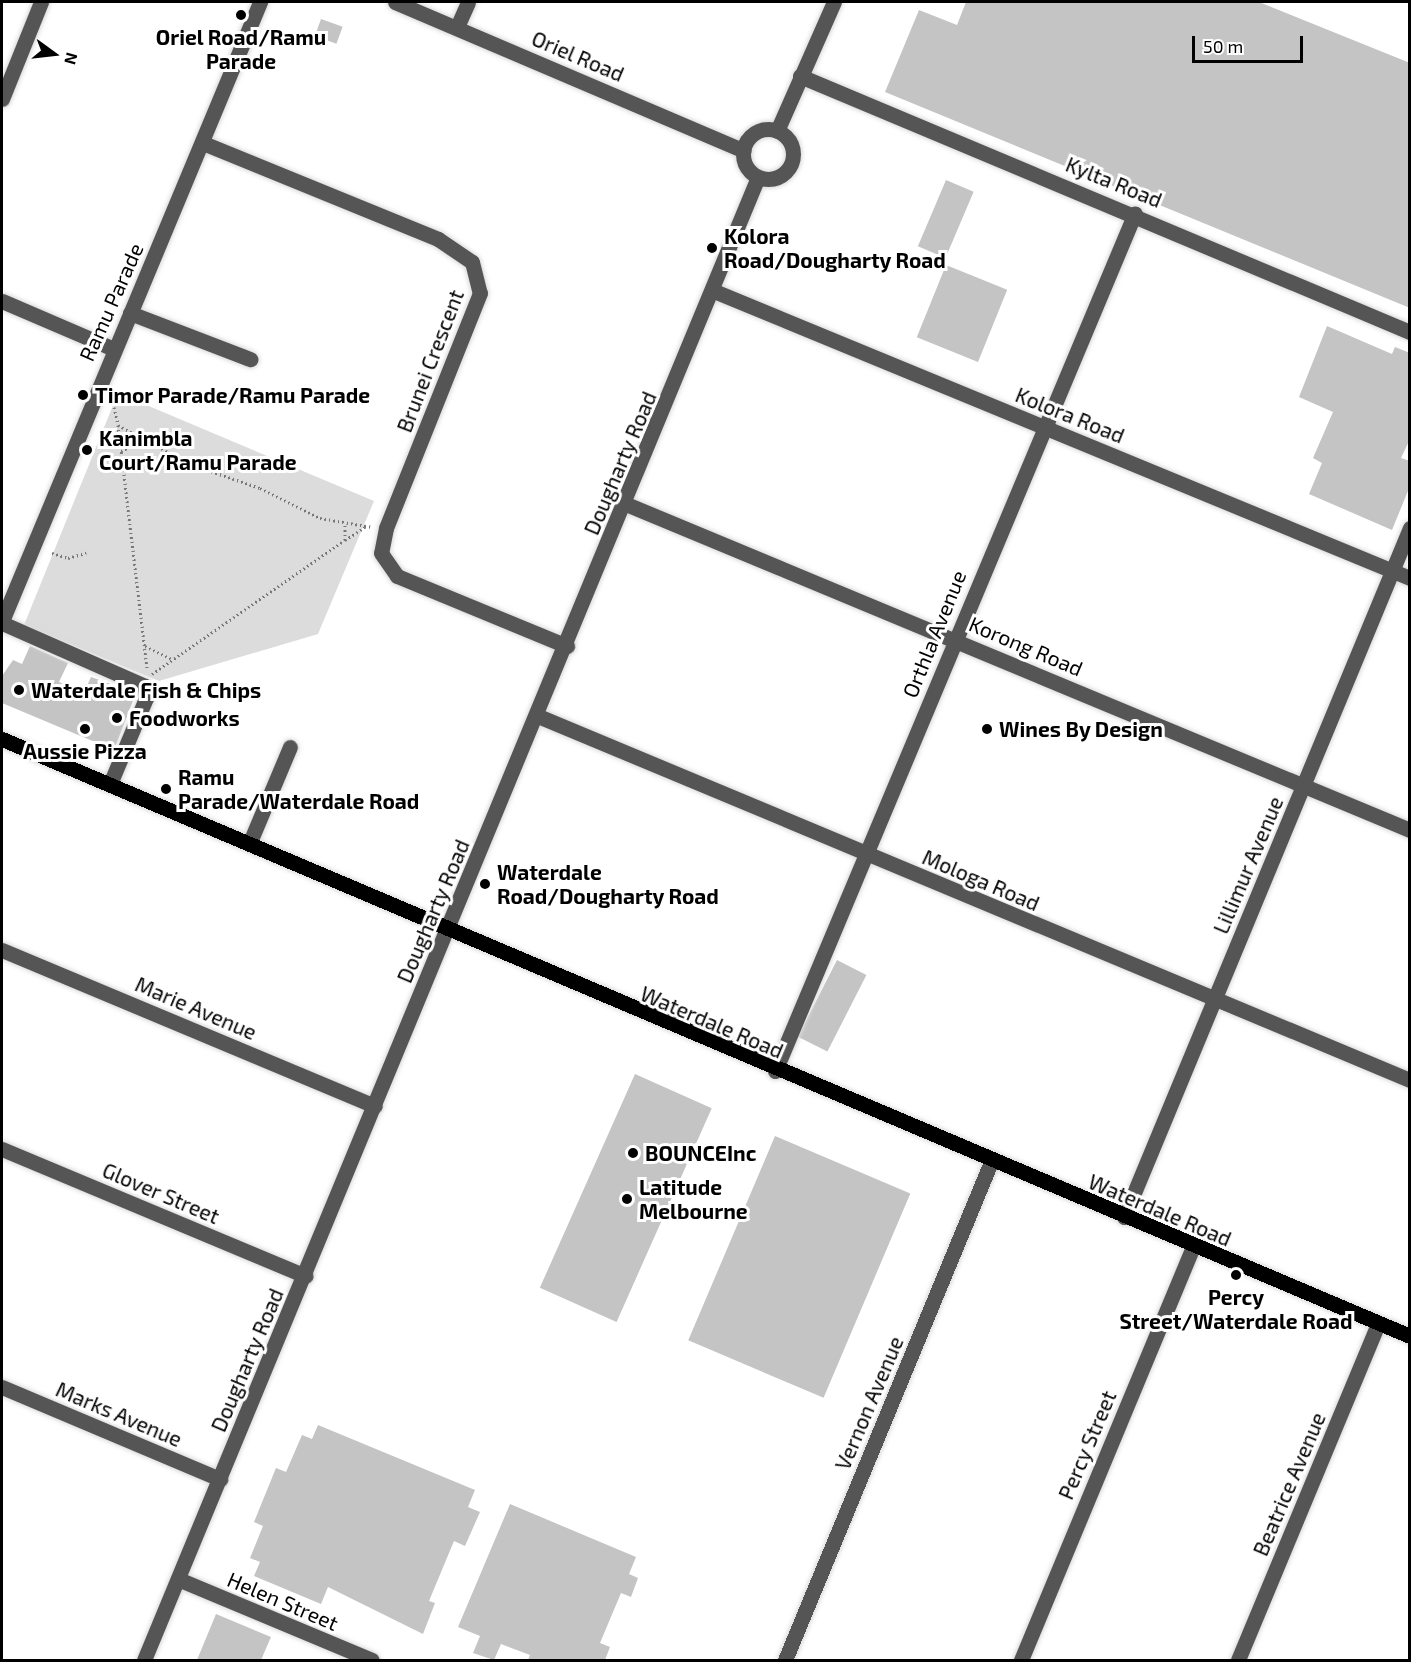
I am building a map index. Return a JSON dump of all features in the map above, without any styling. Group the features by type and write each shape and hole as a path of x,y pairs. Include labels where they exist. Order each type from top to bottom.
{"main road":[{"name":"Waterdale Road","path":"2,739 250,843 775,1071 1410,1336"}],"street":[{"path":"2,99 5,77 41,2"},
{"name":"Ramu Parade","path":"2,622 260,2"},
{"name":"Oriel Road","path":"395,2 744,151"},
{"path":"457,27 468,2"},
{"path":"777,131 834,2"},
{"name":"Kylta Road","path":"800,76 1135,213 1410,332"},
{"path":"777,131 790,143 791,165 776,178 758,177 746,165 744,151 754,134 777,131"},
{"name":"Brunei Crescent","path":"203,143 438,239 472,262 480,293 386,528 381,553 397,576 567,646"},
{"name":"Dougharty Road","path":"144,1660 626,504 714,291 758,177"},
{"name":"Orthla Avenue","path":"775,1071 954,639 1135,213"},
{"name":"Kolora Road","path":"714,291 1410,578"},
{"path":"2,302 114,349"},
{"path":"130,313 250,359"},
{"name":"Korong Road","path":"626,504 1410,830"},
{"name":"Lillimur Avenue","path":"1124,1217 1410,528"},
{"path":"2,622 145,686 146,698 110,784"},
{"name":"Mologa Road","path":"538,716 1410,1080"},
{"path":"250,843 290,747"},
{"name":"Marie Avenue","path":"2,950 375,1106"},
{"name":"Glover Street","path":"2,1149 304,1276"},
{"name":"Vernon Avenue","path":"784,1660 991,1162"},
{"name":"Percy Street","path":"1021,1660 1193,1246"},
{"name":"Beatrice Avenue","path":"1238,1660 1378,1324"},
{"name":"Marks Avenue","path":"2,1387 220,1479"},
{"name":"Helen Street","path":"178,1579 372,1660"}],"path":[{"path":"114,407 148,677 366,526"},
{"path":"118,425 143,441 320,518 386,528"},
{"path":"121,451 143,441"},
{"path":"345,523 345,540"},
{"path":"52,553 68,558 86,553"},
{"path":"145,646 172,659"}],"shaded area":[{"path":"118,393 374,501 318,634 159,681 24,625"}],"building":[{"path":"966,2 1259,2 1410,63 1410,308 885,92 919,10 957,25"},
{"path":"321,19 343,27 336,44 315,36"},
{"path":"946,180 974,192 945,258 918,246"},
{"path":"946,265 1007,290 978,362 917,337"},
{"path":"1327,326 1392,354 1395,347 1410,353 1410,439 1401,458 1410,461 1410,486 1392,530 1309,494 1322,463 1313,458 1333,412 1299,397"},
{"path":"30,646 68,663 59,682 84,693 91,677 136,693 114,750 2,703 2,676 13,660 22,664"},
{"path":"837,960 866,975 827,1052 798,1037"},
{"name":"Latitude Melbourne","path":"635,1074 712,1108 617,1322 540,1288"},
{"path":"775,1136 910,1193 824,1398 688,1340"},
{"path":"318,1425 475,1490 468,1507 480,1512 465,1546 454,1541 429,1601 435,1603 423,1634 328,1587 321,1604 254,1576 260,1562 250,1558 263,1526 254,1522 276,1468 286,1472 302,1435 312,1439"},
{"path":"510,1504 636,1557 629,1574 638,1578 631,1597 621,1593 600,1643 610,1647 605,1660 528,1660 530,1655 501,1644 494,1660 473,1653 480,1636 458,1627"},
{"path":"216,1614 271,1637 261,1660 197,1660"}],"place":[{"name":"Oriel Road/Ramu Parade","path":"241,15"},
{"name":"Kolora Road/Dougharty Road","path":"712,248"},
{"name":"Timor Parade/Ramu Parade","path":"83,395"},
{"name":"Kanimbla Court/Ramu Parade","path":"87,450"},
{"name":"Waterdale Fish & Chips","path":"19,690"},
{"name":"Foodworks","path":"117,718"},
{"name":"Aussie Pizza","path":"85,729"},
{"name":"Wines By Design","path":"987,729"},
{"name":"Ramu Parade/Waterdale Road","path":"166,789"},
{"name":"Waterdale Road/Dougharty Road","path":"485,884"},
{"name":"BOUNCEInc","path":"633,1153"},
{"name":"Latitude Melbourne","path":"627,1199"},
{"name":"Percy Street/Waterdale Road","path":"1236,1275"}]}
